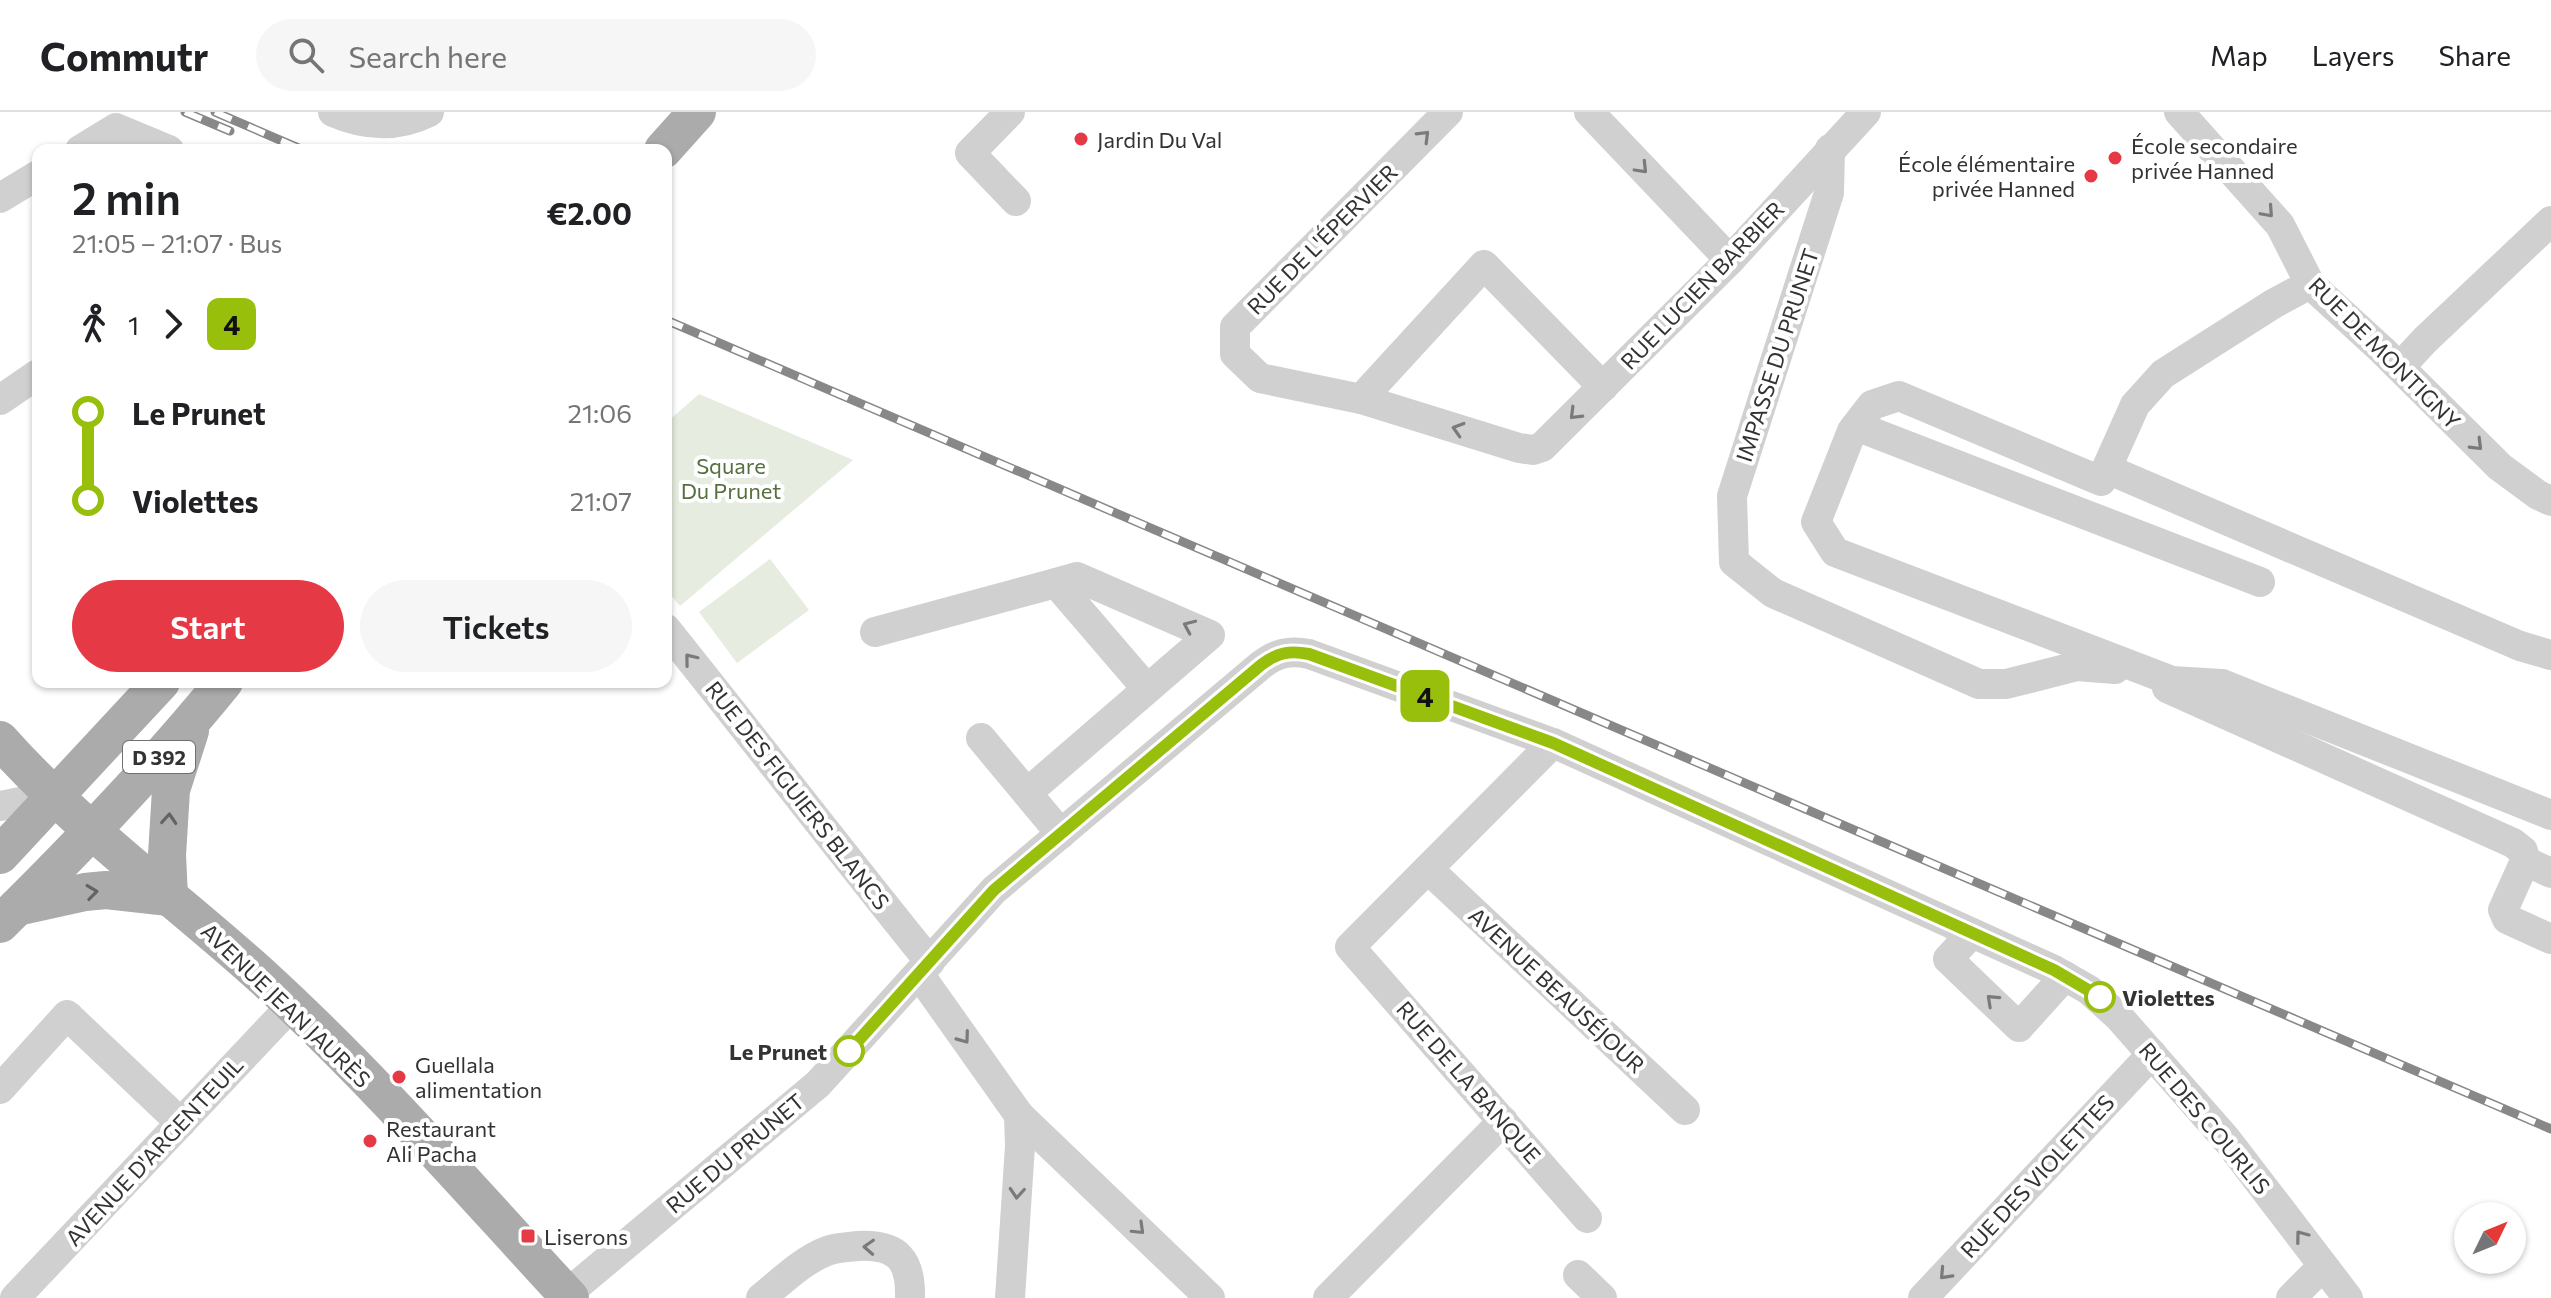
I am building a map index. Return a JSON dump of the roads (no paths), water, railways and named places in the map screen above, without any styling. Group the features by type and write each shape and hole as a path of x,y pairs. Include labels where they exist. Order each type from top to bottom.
{"main road":[{"path":"668,144 697,112"},
{"name":"D 392","path":"6,909 91,830 193,721 219,688"},
{"path":"91,830 92,786 116,761 139,725 153,690"},
{"name":"D 392","path":"0,855 153,690"},
{"path":"6,909 106,890 169,897 167,855 171,790 193,721"},
{"name":"AVENUE JEAN JAURÈS","path":"0,740 91,830 292,1005 418,1134 566,1297"},
{"path":"6,909 46,845 55,795"}],"street":[{"path":"333,112 346,118 385,125 427,113"},
{"path":"1010,112 970,153 1016,201"},
{"name":"RUE DE L'ÉPERVIER","path":"1448,112 1235,327 1235,354 1260,378 1361,399 1533,450"},
{"path":"1589,112 1730,260"},
{"name":"RUE LUCIEN BARBIER","path":"1533,450 1542,447 1730,260 1866,112"},
{"name":"RUE DE MONTIGNY","path":"2179,112 2280,225 2310,284 2400,367 2500,467 2551,501"},
{"path":"90,144 116,128 155,144"},
{"name":"IMPASSE DU PRUNET","path":"1830,149 1829,193 1732,496 1734,562 1773,593 1979,684 2006,684 2077,666 2103,666 2128,671 2513,843 2538,867"},
{"path":"0,198 32,179"},
{"path":"2400,367 2551,221"},
{"path":"1361,399 1484,265 1603,387"},
{"path":"2310,284 2163,374 2135,405 2101,481 1899,396 1872,405 1856,426 1816,522 1835,552 2172,681 2222,684 2551,815"},
{"path":"0,400 32,378"},
{"path":"1856,426 2260,582"},
{"path":"2107,469 2520,646 2551,655"},
{"path":"875,632 1077,577 1210,635 1027,793"},
{"path":"1056,583 1147,689"},
{"name":"RUE DES FIGUIERS BLANCS","path":"672,636 798,794 925,968 1019,1115 1210,1298"},
{"name":"RUE DU PRUNET","path":"566,1297 818,1084 994,890 1261,665 1286,652"},
{"name":"RUE DES COURLIS","path":"1286,652 1309,654 1553,743 2065,976 2100,997 2227,1140 2348,1298"},
{"path":"981,738 1061,834"},
{"path":"1428,869 1553,743"},
{"path":"0,806 55,795"},
{"path":"2538,867 2503,910 2507,919 2551,939"},
{"name":"RUE DE LA BANQUE","path":"1428,869 1350,947 1587,1218"},
{"name":"AVENUE BEAUSÉJOUR","path":"1428,869 1685,1110"},
{"path":"1972,933 1948,959 2019,1027 2065,976"},
{"name":"AVENUE D'ARGENTEUIL","path":"15,1298 292,1005"},
{"path":"0,1089 67,1015 181,1123"},
{"name":"RUE DES VIOLETTES","path":"1923,1298 2152,1054"},
{"path":"1010,1298 1020,1146 1019,1115"},
{"path":"1328,1298 1503,1121"},
{"path":"761,1298 804,1264 828,1251 863,1246 891,1249 903,1261 910,1278 910,1298"},
{"path":"2291,1298 2323,1266"},
{"path":"1578,1275 1602,1298"}],"railway":[{"path":"185,112 230,131"},
{"path":"215,112 289,144"},
{"path":"672,323 2551,1129"}],"place":[{"name":"Jardin Du Val","path":"1081,139"},
{"name":"École secondaire privée Hanned","path":"2115,158"},
{"name":"École élémentaire privée Hanned","path":"2091,176"},
{"name":"Violettes","path":"2100,997"},
{"name":"Le Prunet","path":"849,1051"},
{"name":"Guellala alimentation","path":"399,1077"},
{"name":"Restaurant Ali Pacha","path":"370,1141"},
{"name":"Liserons","path":"528,1236"}],"park label":[{"name":"Square Du Prunet","path":"731,478"}]}
